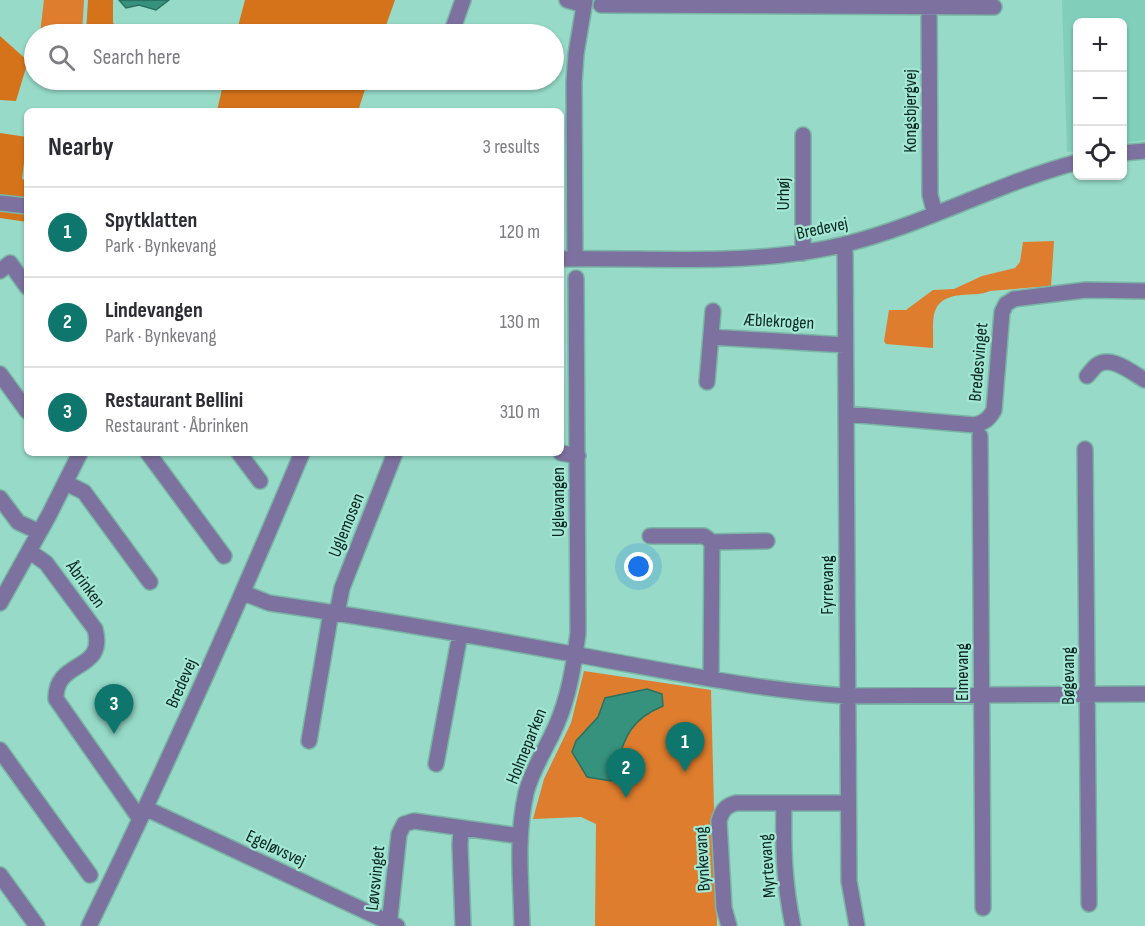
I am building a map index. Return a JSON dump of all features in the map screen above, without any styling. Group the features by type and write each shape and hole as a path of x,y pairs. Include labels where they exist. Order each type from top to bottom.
{"street":[{"path":"455,24 463,0"},
{"path":"567,0 584,3 574,82 568,259"},
{"path":"601,6 994,8"},
{"name":"Kongsbjergvej","path":"929,7 930,195 935,214"},
{"name":"Urhøj","path":"803,135 803,253"},
{"path":"1127,153 1145,151"},
{"name":"Bredevej","path":"568,259 704,260 803,253 881,234 1028,177 1073,163"},
{"path":"0,203 24,206"},
{"name":"Fyrrevang","path":"845,244 849,881 857,926"},
{"path":"0,271 10,263 24,283"},
{"name":"Uglevangen","path":"576,278 578,456 576,654"},
{"name":"Bredesvinget","path":"846,414 975,424 984,422 990,418 994,410 1002,312 1006,304 1014,299 1086,290 1145,291"},
{"path":"707,382 713,311"},
{"name":"Æblekrogen","path":"711,338 845,345"},
{"path":"1087,376 1097,365 1107,362 1118,364 1145,380"},
{"path":"0,374 24,407"},
{"name":"Elmevang","path":"980,436 983,908"},
{"name":"Bøgevang","path":"1085,449 1089,904"},
{"path":"564,454 578,456"},
{"path":"150,456 224,556"},
{"path":"240,456 260,481"},
{"name":"Bredevej","path":"89,926 244,593 301,456"},
{"name":"Uglemosen","path":"309,741 334,613 394,456"},
{"path":"0,603 78,457"},
{"path":"66,483 84,492 150,582"},
{"path":"0,498 18,522 39,532"},
{"path":"650,536 704,536 712,542 767,541"},
{"path":"711,679 712,542"},
{"name":"Åbrinken","path":"29,551 46,563 95,629 98,639 92,657 61,677 56,688 56,699 143,814"},
{"path":"244,593 269,603 804,693 847,696 1145,694"},
{"path":"436,764 460,634"},
{"name":"Holmeparken","path":"522,926 520,836 526,793 535,766 556,725 576,654"},
{"path":"0,750 90,874"},
{"name":"Bynkevang","path":"729,926 724,908 719,821 721,813 727,806 736,803 848,803"},
{"name":"Myrtevang","path":"784,803 783,862 786,892 794,926"},
{"name":"Egeløvsvej","path":"143,814 392,925"},
{"name":"Løvsvinget","path":"392,925 399,834 404,824 414,821 520,836"},
{"path":"462,828 460,845 463,926"},
{"path":"0,875 37,926"}],"shaded area":[{"path":"44,0 84,0 83,24 41,24"},
{"path":"88,0 113,0 114,24 87,24"},
{"path":"119,0 169,0 156,10 139,5 126,8"},
{"path":"245,0 395,0 387,24 239,24"},
{"path":"1062,0 1145,0 1145,140 1127,142 1127,18 1073,18 1073,151 1067,152"},
{"path":"0,36 24,57 24,74 16,101 0,100"},
{"path":"222,90 365,90 359,108 218,108"},
{"path":"0,133 24,137 22,179 24,180 24,222 0,218"},
{"path":"1054,241 1051,286 990,291 951,297 943,301 938,306 933,320 933,348 886,344 884,341 889,310 906,310 933,290 954,289 982,276 1015,268 1020,262 1023,242"},
{"path":"584,671 711,690 717,926 595,926 596,824 581,817 533,819 544,779 571,723"},
{"path":"647,689 662,694 663,706 640,719 633,727 623,745 611,781 587,777 572,752 576,741 598,717 605,698"}],"place":[{"name":"Restaurant Bellini","path":"114,734"},
{"name":"Spytklatten","path":"685,772"},
{"name":"Lindevangen","path":"626,798"}]}
